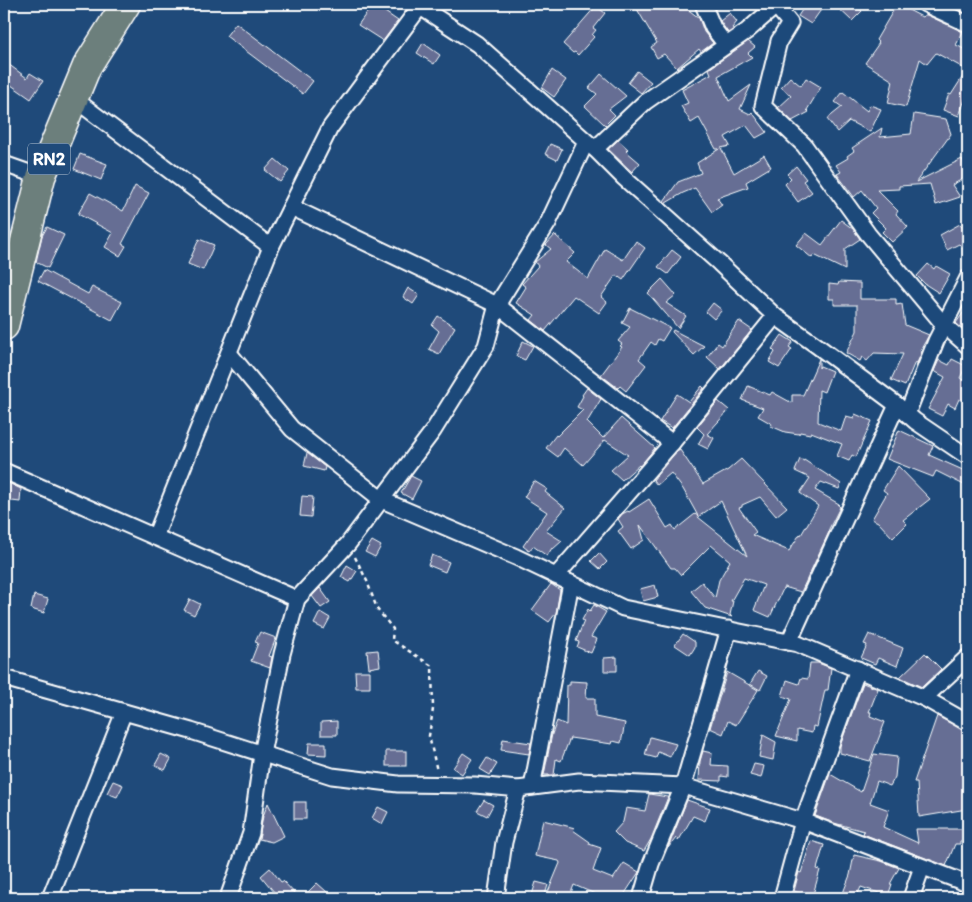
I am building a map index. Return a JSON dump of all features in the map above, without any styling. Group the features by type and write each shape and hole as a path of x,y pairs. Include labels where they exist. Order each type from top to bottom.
{"highway":[{"name":"RN2","path":"4,319 41,177 87,66 126,4"}],"street":[{"path":"703,4 713,28 726,45"},
{"path":"925,4 968,24"},
{"path":"155,537 272,246 330,128 419,5 477,44 775,316 968,457"},
{"path":"228,898 251,833 262,754 282,654 297,599 348,544 433,431 486,346 497,305 548,223 590,146 645,102 747,31 777,5 790,23 779,41 763,106 804,145 868,234 944,326 968,346"},
{"path":"74,98 272,246"},
{"path":"4,164 41,177"},
{"path":"291,207 497,305 672,443"},
{"path":"789,642 968,278"},
{"path":"556,576 672,443 775,316"},
{"path":"229,353 292,429 382,500 516,557 623,608 798,644 924,698 968,723"},
{"path":"4,471 297,599"},
{"path":"496,898 504,842 525,788 571,583"},
{"path":"640,898 683,786 729,629"},
{"path":"924,698 968,657"},
{"path":"782,898 803,821 858,669"},
{"path":"4,678 191,731 332,776 398,784 440,786 475,785 525,788 579,781 683,786 803,821 968,884"},
{"path":"50,898 124,712"},
{"path":"911,898 922,867"}],"path":[{"path":"348,544 367,581 377,609 393,629 392,640 432,666 433,709 429,736 440,786"}],"building":[{"path":"373,4 391,4 385,12 398,21 383,41 358,25"},
{"path":"634,4 681,4 699,18 704,32 713,43 701,52 699,49 677,68 664,54 657,58 651,47 657,43"},
{"path":"806,4 825,4 811,24 798,16"},
{"path":"834,4 854,4 862,11 852,21"},
{"path":"897,4 922,17 927,15 963,32 956,45 968,51 968,91 959,116 943,110 949,94 951,95 967,70 936,53 927,64 920,59 906,107 888,103 893,81 865,63 879,43 876,40"},
{"path":"596,6 605,13 593,28 596,30 592,35 594,37 578,55 575,52 573,53 563,44"},
{"path":"730,13 737,22 732,28 734,29 728,33 720,21"},
{"path":"236,23 313,81 303,94 226,36"},
{"path":"748,41 755,47 748,53 752,57 718,76 729,101 751,85 740,109 750,114 752,112 767,132 756,138 746,125 725,137 730,146 721,148 734,173 764,155 771,167 746,182 748,187 717,198 722,205 712,212 695,188 666,203 664,201 678,182 701,173 697,163 719,149 716,149 699,118 691,123 681,106 688,103 682,90 711,74 709,69"},
{"path":"423,43 440,55 434,64 417,53"},
{"path":"4,61 27,78 30,73 43,81 31,99 4,80"},
{"path":"552,70 566,80 554,97 542,88"},
{"path":"637,71 651,82 641,93 628,83"},
{"path":"601,74 626,96 609,109 615,115 605,125 585,106 597,94 589,88"},
{"path":"790,77 801,86 806,78 821,87 807,110 809,112 792,121 778,108 791,96 781,87"},
{"path":"843,92 867,111 870,105 881,109 870,132 849,121 837,132 827,119 842,107 835,102"},
{"path":"914,114 946,119 951,134 916,182 962,159 968,176 952,185 960,197 936,205 930,184 877,190 898,211 896,214 908,227 892,242 882,232 886,228 871,213 876,208 862,190 854,197 837,174 841,172 836,165 848,158 847,156 854,151 852,148 882,128 880,137 911,134"},
{"path":"618,140 628,149 626,151 640,163 632,172 608,149"},
{"path":"550,144 562,149 557,160 545,154"},
{"path":"80,154 107,164 101,180 74,169"},
{"path":"275,159 289,171 280,182 265,170"},
{"path":"796,166 806,179 803,181 812,192 798,202 785,184 791,178 787,174"},
{"path":"135,186 149,193 122,244 126,246 120,256 105,247 113,233 78,214 90,193 123,211"},
{"path":"841,220 853,229 860,239 845,249 845,270 814,255 812,258 796,245 806,233 822,245"},
{"path":"960,224 968,232 968,238 961,246 959,244 947,250 940,235"},
{"path":"47,227 64,235 48,268 36,262 42,236"},
{"path":"555,235 575,253 566,262 588,279 605,249 623,260 636,241 645,248 623,280 616,275 601,297 607,302 599,313 574,296 545,331 531,320 535,315 516,303 526,287 522,284 538,266 535,262 551,249 546,245"},
{"path":"199,239 214,245 203,270 188,264"},
{"path":"672,250 681,257 668,274 658,267"},
{"path":"928,264 934,269 936,266 950,274 939,293 917,276"},
{"path":"44,270 88,294 92,287 122,302 112,320 38,281"},
{"path":"662,279 676,295 666,303 686,316 678,328 648,293"},
{"path":"839,282 860,283 860,299 896,299 896,305 902,304 905,325 929,335 905,386 891,380 903,354 874,353 867,361 862,357 860,361 846,353 857,331 857,305 834,305 834,299 829,299 829,284 838,285"},
{"path":"408,288 419,295 413,304 403,297"},
{"path":"713,303 722,310 714,319 706,312"},
{"path":"968,306 968,322 962,329 956,323"},
{"path":"630,308 670,328 662,341 658,339 655,345 651,342 639,359 646,365 626,391 620,386 618,388 601,375 622,347 620,346 622,344 618,341 630,327 622,323"},
{"path":"438,316 455,327 439,354 429,349 439,331 432,325"},
{"path":"739,321 752,330 720,369 707,357 718,343 722,346"},
{"path":"673,330 704,346 694,355 672,332"},
{"path":"782,335 793,342 789,347 792,349 779,368 769,362 775,352 772,349"},
{"path":"523,341 533,346 525,360 516,356"},
{"path":"819,359 819,368 820,366 832,371 824,392 819,390 818,422 841,431 846,416 854,418 855,414 872,421 856,457 852,455 849,461 837,456 842,444 811,432 810,434 800,432 799,434 785,432 771,426 772,424 758,416 763,408 742,400 748,386 770,395 772,392 792,403 792,395 803,395"},
{"path":"952,359 966,366 960,378 968,383 968,392 962,401 959,399 955,408 948,404 942,416 928,409 945,377 934,371 939,360 949,365"},
{"path":"702,386 704,388 672,428 660,421 677,394 689,402"},
{"path":"587,388 601,399 587,422 603,438 621,418 655,448 640,466 622,480 611,470 628,455 605,440 583,465 564,448 558,457 546,448 556,435 583,410 577,407"},
{"path":"718,401 729,410 707,434 714,438 708,449 698,444 704,434 697,427"},
{"path":"899,430 933,446 929,455 965,471 968,474 968,487 936,471 933,477 887,459"},
{"path":"680,450 703,484 728,470 741,459 787,507 776,516 760,497 742,505 739,508 756,532 752,535 789,551 818,506 800,493 810,478 795,471 800,459 841,484 839,489 821,482 815,490 839,504 840,507 801,592 784,587 770,617 754,610 764,585 744,578 731,601 733,601 730,615 732,617 705,608 691,591 702,582 715,598 719,580 730,561 711,545 681,575 675,568 671,568 640,525 644,540 631,549 618,531 623,527 618,519 622,514 629,512 649,499 667,528 672,525 675,530 695,514 698,516 683,489 671,473 657,485 653,480 675,453","holes":["721,501 747,556 698,517"]},
{"path":"307,453 325,467 324,471 304,466"},
{"path":"898,466 930,499 903,520 907,524 893,538 878,522 872,519 887,493 883,490"},
{"path":"411,476 421,481 412,499 401,493"},
{"path":"4,481 21,489 20,502 4,500"},
{"path":"534,481 547,489 545,492 565,508 546,531 562,541 552,548 547,556 533,546 529,551 523,546 547,512 524,497"},
{"path":"302,496 313,497 311,517 300,516"},
{"path":"372,541 381,546 375,557 365,552"},
{"path":"599,553 607,562 600,569 591,561"},
{"path":"432,555 449,562 445,572 428,565"},
{"path":"347,565 357,571 350,582 341,577"},
{"path":"551,584 560,590 556,613 549,622 532,610"},
{"path":"655,585 658,597 643,601 640,589"},
{"path":"320,588 330,602 321,608 312,596"},
{"path":"34,595 48,599 44,613 31,609"},
{"path":"190,599 200,604 194,615 184,610"},
{"path":"594,605 606,612 591,637 597,639 591,653 577,647 579,642 576,641 584,621 582,620 588,609 590,611"},
{"path":"320,612 330,618 324,629 314,624"},
{"path":"260,632 276,638 269,656 272,657 270,668 251,661 258,643 255,642"},
{"path":"683,634 695,642 695,647 690,655 675,645"},
{"path":"869,634 903,648 897,666 878,658 875,664 861,658 867,645 864,644"},
{"path":"378,650 380,666 369,668 367,651"},
{"path":"925,653 941,669 922,687 900,677"},
{"path":"617,657 617,671 604,671 604,658"},
{"path":"810,663 818,663 831,668 828,690 825,690 817,727 813,726 812,733 797,730 797,741 776,736 791,699 782,696 787,680 799,684 801,678 808,679"},
{"path":"355,671 370,671 370,688 356,688"},
{"path":"758,671 767,676 760,690 750,684"},
{"path":"727,672 758,690 736,725 728,721 723,734 710,728"},
{"path":"570,681 587,682 586,698 595,698 595,717 625,723 621,743 613,741 612,744 570,738 561,761 556,759 554,775 544,775 552,734 557,721 566,725 567,685 570,685"},
{"path":"863,683 878,689 869,712 871,712 870,716 885,722 870,761 840,753 840,746"},
{"path":"937,716 968,732 968,790 963,787 967,809 919,817 917,782 914,782"},
{"path":"337,721 337,735 321,735 321,722"},
{"path":"763,735 776,742 773,760 759,757"},
{"path":"650,737 676,744 670,757 658,752 656,758 645,755"},
{"path":"503,739 531,743 529,754 501,750"},
{"path":"309,743 326,743 326,755 308,754"},
{"path":"386,751 406,751 406,766 386,766"},
{"path":"703,751 712,753 711,765 728,766 728,777 721,776 721,781 699,780 700,761"},
{"path":"463,753 472,759 462,774 453,768"},
{"path":"161,754 171,759 165,770 155,765"},
{"path":"874,754 897,757 895,777 890,786 877,781 870,803 889,810 883,827 918,843 916,829 968,829 968,841 960,841 960,844 955,844 946,866 863,834 864,831 815,816 830,774 861,792"},
{"path":"487,758 497,764 490,775 480,769"},
{"path":"754,764 764,766 761,778 750,775"},
{"path":"113,781 123,785 117,797 107,793"},
{"path":"649,794 668,797 651,839 644,851 625,843 614,832 623,822 626,808 645,811"},
{"path":"484,800 493,805 487,816 477,811"},
{"path":"687,800 710,808 705,821 693,816 679,840 676,838 668,848"},
{"path":"294,802 306,802 306,819 294,819"},
{"path":"268,803 284,836 272,842 259,839 263,816"},
{"path":"378,807 388,812 382,824 372,818"},
{"path":"543,820 575,828 573,830 590,842 589,844 601,848 593,871 613,879 624,863 639,872 622,898 593,898 595,894 574,885 569,898 561,898 548,892 560,863 559,861 535,856"},
{"path":"811,841 824,845 817,869 820,870 812,898 794,891"},
{"path":"854,855 881,861 899,868 890,884 892,884 888,896 861,887 856,898 841,898 850,875"},
{"path":"270,868 281,882 283,881 299,898 279,898 261,876"},
{"path":"536,882 548,885 544,898 531,898"},
{"path":"317,883 327,892 321,898 302,898"}]}
